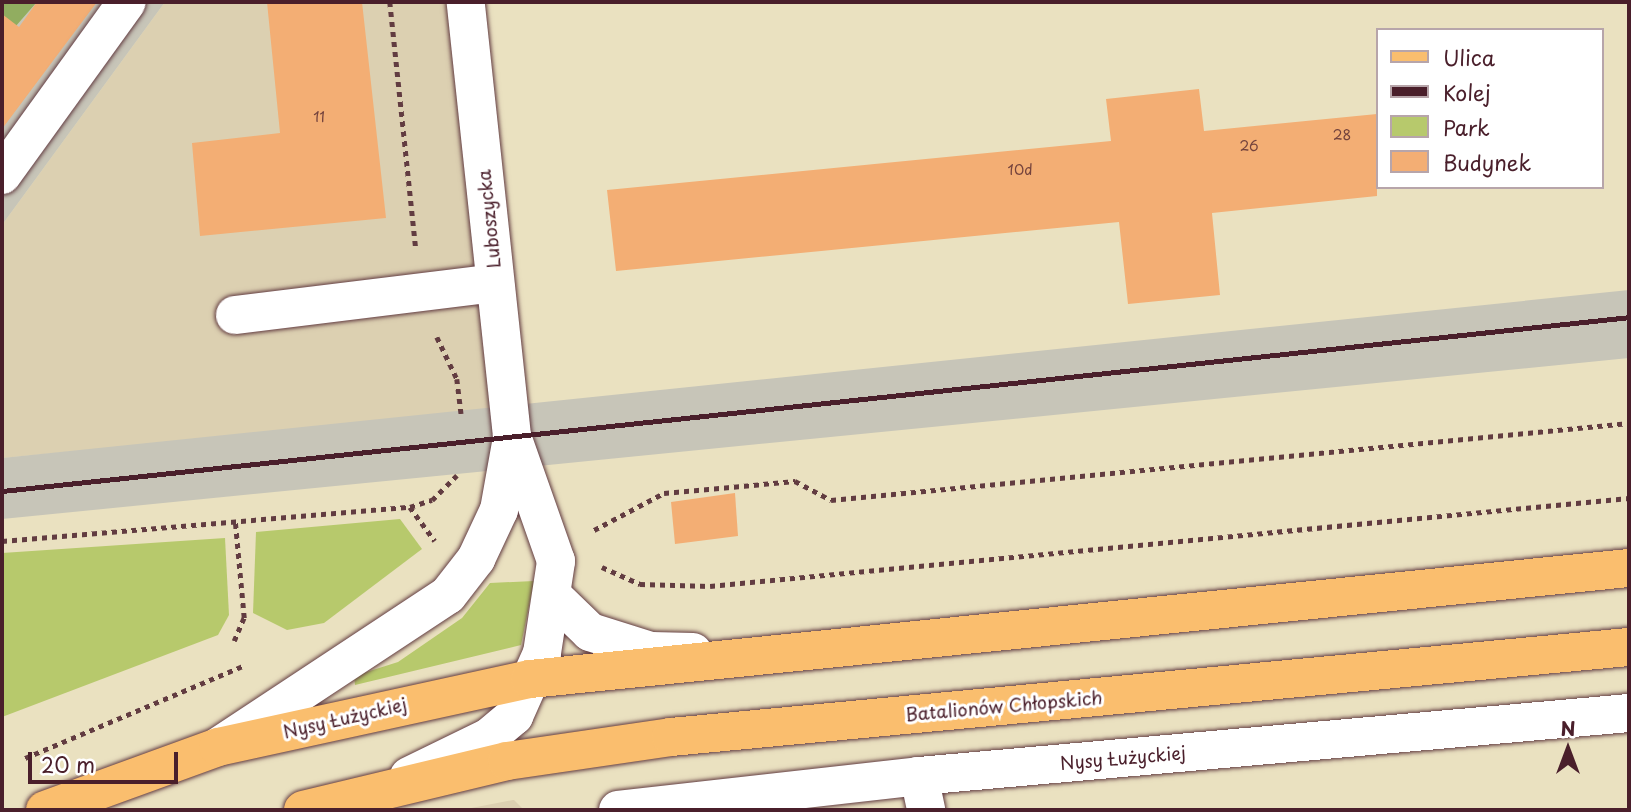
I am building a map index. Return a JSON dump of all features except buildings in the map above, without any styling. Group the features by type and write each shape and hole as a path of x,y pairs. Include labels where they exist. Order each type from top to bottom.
{"main road":[{"path":"530,679 748,653 1629,568"},
{"name":"Batalionów Chłopskich","path":"382,789 507,761 671,737 1629,648"},
{"name":"Nysy Łużyckiej","path":"46,810 218,747 530,679"},
{"path":"303,810 382,789"}],"street":[{"path":"2,175 127,2"},
{"name":"Luboszycka","path":"466,2 512,436"},
{"path":"235,315 495,283"},
{"path":"382,789 488,737 514,716 530,679 552,595 555,561 512,436"},
{"path":"218,747 448,595 476,559 499,510 512,436"},
{"path":"552,595 590,632 618,643 651,650 748,653"},
{"name":"Nysy Łużyckiej","path":"618,810 923,793 1629,713"}],"path":[{"path":"390,2 422,292 457,379"},
{"path":"579,538 664,493 795,481 831,500 1629,423"},
{"path":"2,541 410,507 432,500 465,467"},
{"path":"592,558 620,578 685,588 1629,498"},
{"path":"410,507 423,531 444,548"},
{"path":"234,641 244,618 235,521"},
{"path":"25,758 243,666"}],"shaded area":[{"path":"37,2 165,2 2,225 2,42"},
{"path":"165,2 466,2 509,410 2,458 2,225"},
{"path":"1629,290 1629,358 2,519 2,458"},
{"path":"513,800 524,810 461,810"}],"green space":[{"path":"2,2 37,2 2,42"},
{"path":"400,519 422,549 324,623 287,630 253,613 256,532"},
{"path":"225,538 229,615 218,635 2,717 2,553"},
{"path":"534,581 521,645 355,685 354,676 398,662 462,618 490,583"}],"railway":[{"path":"2,491 1629,317"}]}
